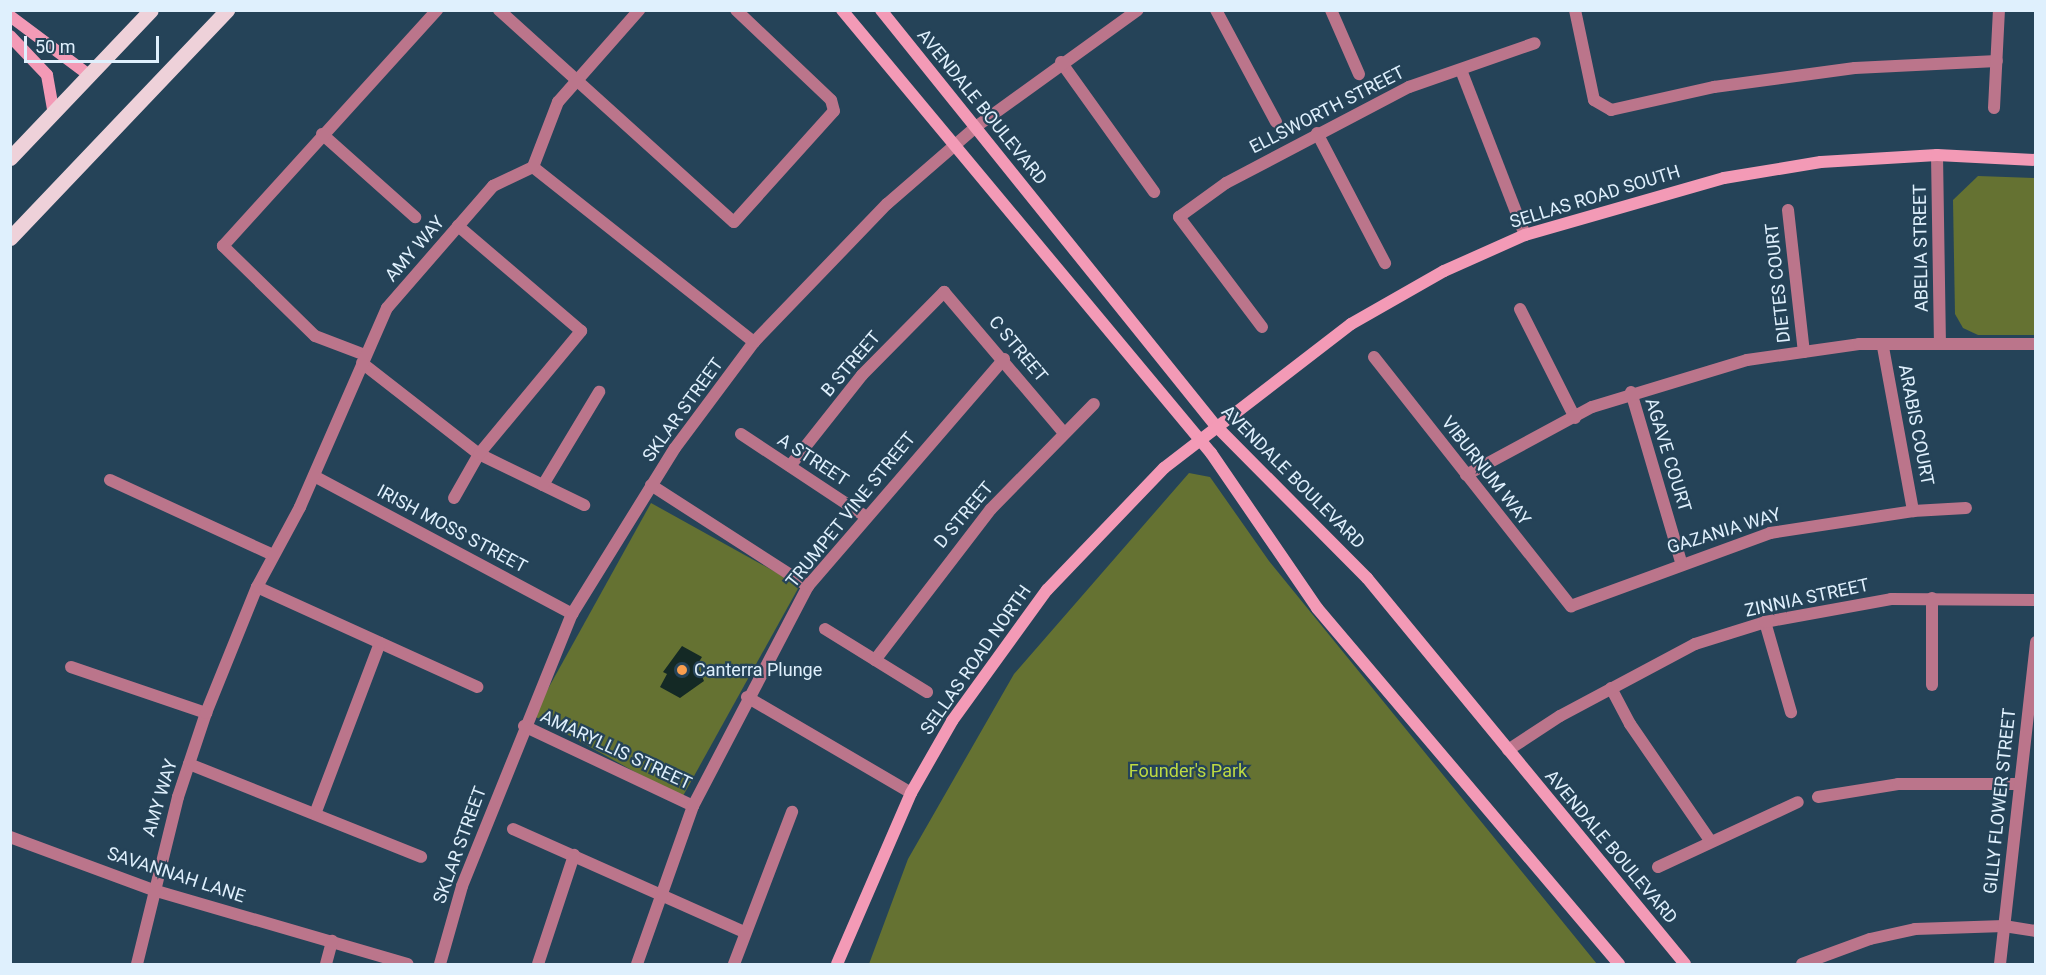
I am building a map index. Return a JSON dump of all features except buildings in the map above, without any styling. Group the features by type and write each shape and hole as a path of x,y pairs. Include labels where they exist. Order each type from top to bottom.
{"main road":[{"path":"10,158 151,10"},
{"path":"10,238 227,10"}],"street":[{"path":"437,10 322,134 223,246 315,336 364,359 479,454 584,505"},
{"path":"499,10 734,222 834,105 736,10"},
{"path":"639,10 558,102 533,167 754,342"},
{"path":"842,10 953,147 1198,438 1317,608 1619,964"},
{"name":"AVENDALE BOULEVARD","path":"881,10 977,126 1215,425 1367,578 1685,964"},
{"name":"SKLAR STREET","path":"440,964 462,886 524,726 572,614 651,485 754,342 887,204 977,126 1061,62 1138,10"},
{"path":"1215,10 1276,122"},
{"path":"1331,10 1359,74"},
{"path":"1575,10 1594,100 1611,110 1713,87 1855,68 1997,61"},
{"path":"1994,108 1999,10"},
{"path":"10,16 89,75"},
{"path":"10,36 47,75 54,113"},
{"name":"ELLSWORTH STREET","path":"1262,327 1179,217 1317,133 1409,87 1535,43"},
{"path":"1061,62 1154,192"},
{"path":"1461,70 1525,235"},
{"path":"1317,133 1385,263"},
{"path":"322,134 415,218"},
{"name":"SELLAS ROAD SOUTH","path":"1215,425 1351,324 1444,271 1525,235 1724,178 1821,162 1937,155 2036,160"},
{"name":"ABELIA STREET","path":"1937,155 1940,341"},
{"name":"AMY WAY","path":"137,964 153,890 206,713 257,587 314,476 387,308 493,186 533,167"},
{"name":"DIETES COURT","path":"1788,210 1804,352"},
{"path":"454,498 479,454 581,331 458,226"},
{"name":"C STREET","path":"944,292 1004,359 1063,432"},
{"name":"B STREET","path":"790,466 862,375 944,292"},
{"path":"1520,309 1575,418"},
{"path":"1466,475 1516,444 1631,392 1747,360 1859,344 1883,347 1940,341 2036,344"},
{"name":"ARABIS COURT","path":"1883,347 1913,511"},
{"name":"VIBURNUM WAY","path":"1374,357 1571,606"},
{"name":"TRUMPET VINE STREET","path":"637,964 658,897 693,806 747,697 808,586 865,516 1004,359"},
{"path":"543,485 599,392"},
{"name":"AGAVE COURT","path":"1631,392 1681,562"},
{"name":"D STREET","path":"874,660 992,509 1063,432 1094,405"},
{"name":"SELLAS ROAD NORTH","path":"837,964 911,793 952,721 1047,590 1124,505 1215,425"},
{"name":"A STREET","path":"741,434 865,516"},
{"name":"IRISH MOSS STREET","path":"314,476 572,614"},
{"path":"110,480 273,555"},
{"path":"651,485 808,586"},
{"name":"GAZANIA WAY","path":"1571,606 1681,562 1770,533 1913,511 1966,508"},
{"path":"257,587 477,687"},
{"path":"1932,598 1932,685"},
{"name":"ZINNIA STREET","path":"1508,750 1611,688 1695,644 1766,622 1891,599 2036,600"},
{"path":"1766,622 1791,712"},
{"path":"825,629 927,692"},
{"name":"GILLY FLOWER STREET","path":"2000,964 2036,642"},
{"path":"315,814 380,643"},
{"path":"71,667 206,713"},
{"path":"1611,688 1629,724 1709,839"},
{"path":"747,697 911,793"},
{"name":"AMARYLLIS STREET","path":"524,726 693,806"},
{"path":"189,764 421,857"},
{"path":"1818,797 1919,783 2020,784"},
{"path":"1658,867 1709,839 1798,802"},
{"path":"734,964 744,932 792,812"},
{"path":"513,829 574,855 658,897 744,932"},
{"name":"SAVANNAH LANE","path":"10,837 153,890 407,964"},
{"path":"538,964 574,855"},
{"path":"1802,964 1870,939 1915,929 2004,926 2036,931"},
{"path":"326,964 332,941"}],"green space":[{"path":"1978,176 2035,178 2035,335 1978,335 1963,328 1955,314 1953,200"},
{"name":"Founder's Park","path":"1189,473 1210,477 1269,561 1597,964 869,964 908,859 1014,674"},
{"path":"651,503 800,585 682,798 533,716"}],"shaded area":[{"name":"Canterra Plunge","path":"682,646 702,657 697,665 704,681 680,698 660,687 667,674 663,672"}],"place":[{"name":"Canterra Plunge","path":"682,670"}]}
